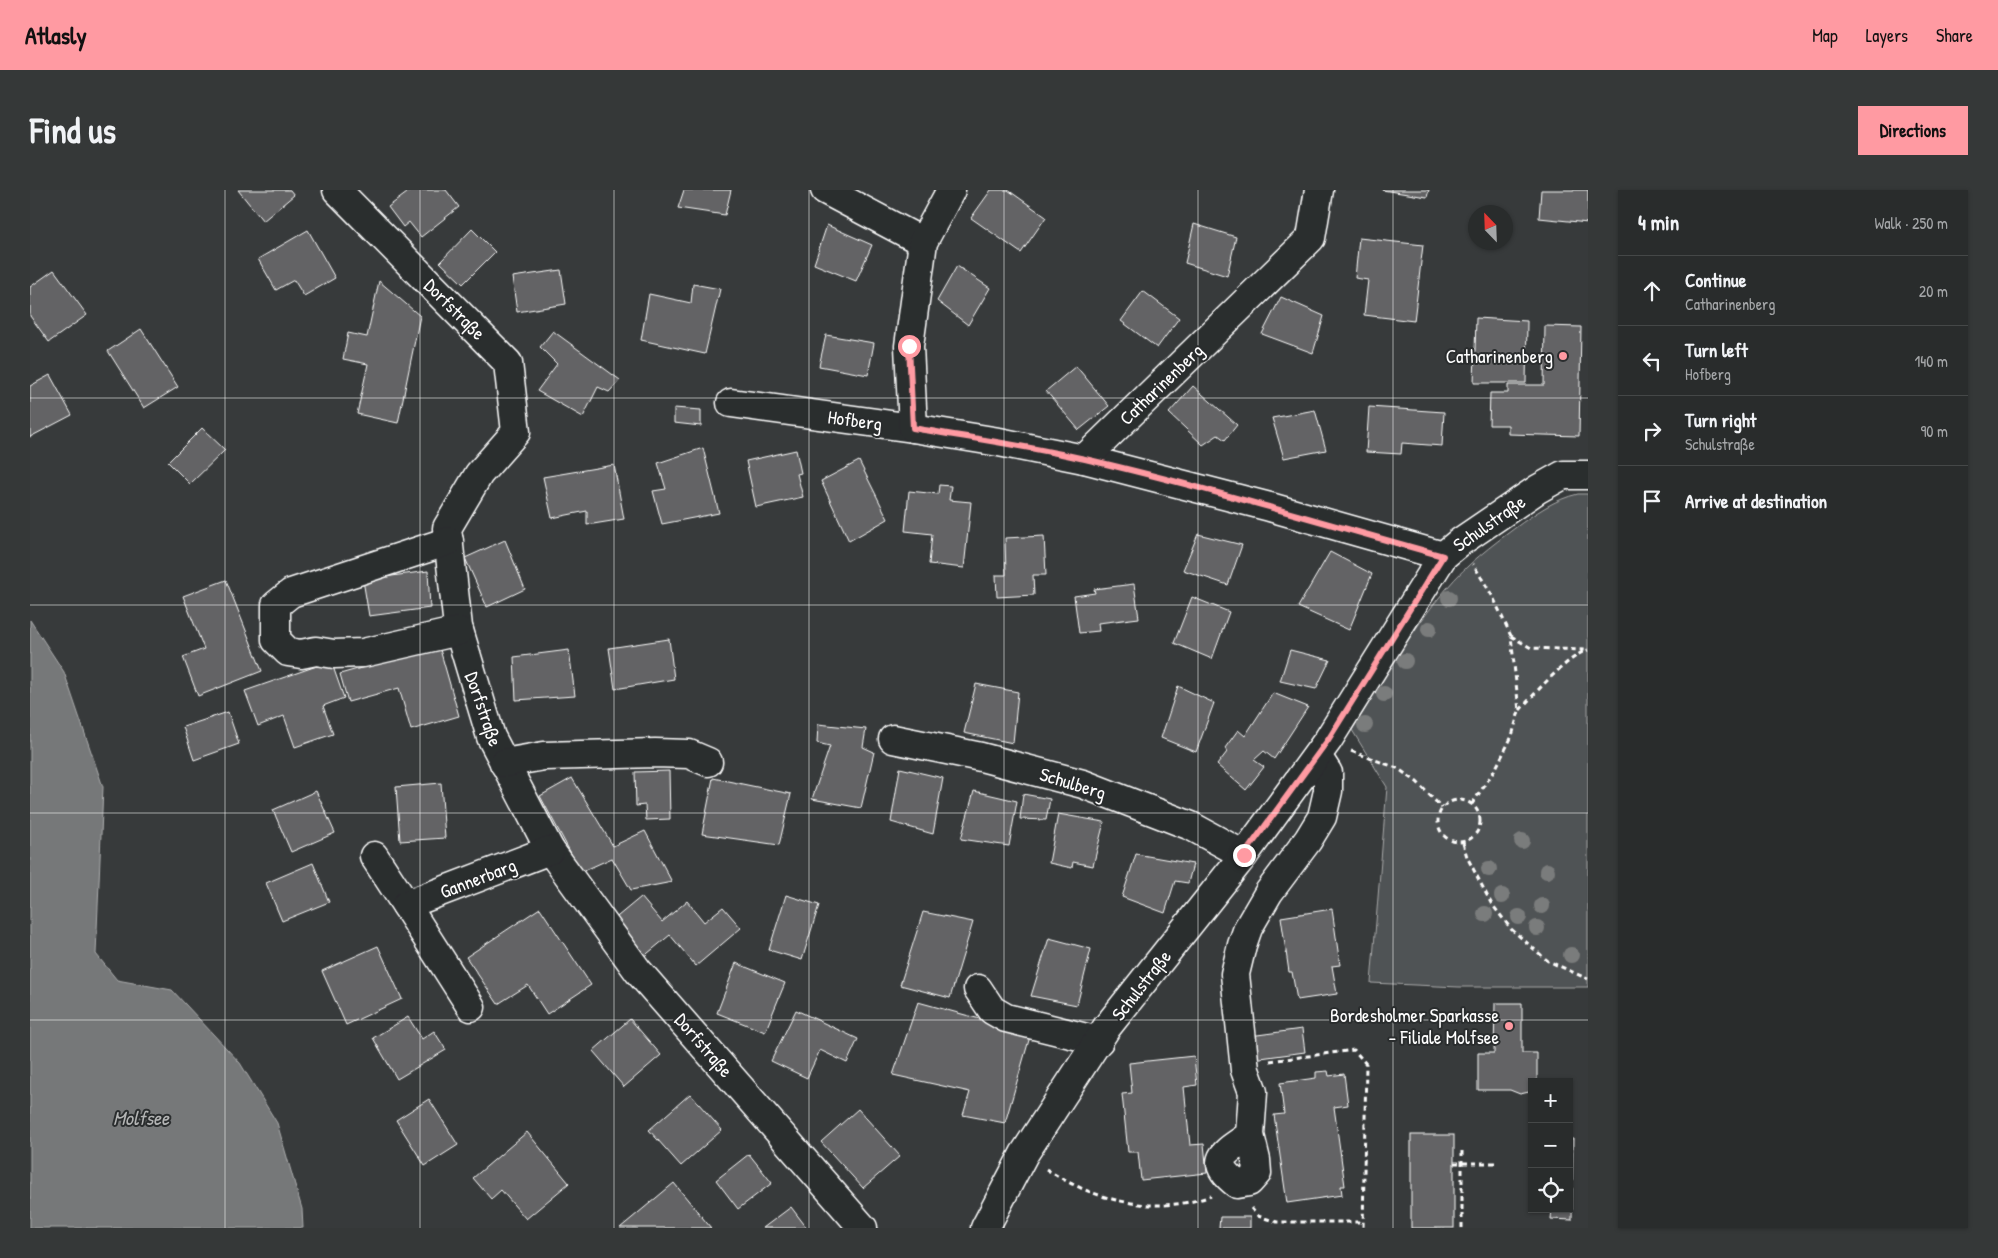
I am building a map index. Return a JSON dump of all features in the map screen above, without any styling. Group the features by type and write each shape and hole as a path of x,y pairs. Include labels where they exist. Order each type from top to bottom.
{"street":[{"path":"826,190 923,242"},
{"path":"913,428 909,346 923,242 950,190"},
{"name":"Catharinenberg","path":"1084,459 1310,238 1320,190"},
{"name":"Dorfstraße","path":"349,194 508,363 516,432 479,474 447,528 459,631 491,737 550,850 638,971 863,1228"},
{"name":"Hofberg","path":"731,403 913,428 1084,459 1270,507 1451,549"},
{"name":"Schulstraße","path":"985,1228 1024,1154 1098,1041 1244,855 1323,748 1451,549 1538,490 1563,476 1588,475"},
{"path":"449,540 291,593 276,605 276,640 288,652 301,654 316,650 334,654 363,653 459,631"},
{"name":"Schulberg","path":"893,739 981,757 1083,784 1191,826 1244,855"},
{"path":"1250,1135 1253,1092 1245,1064 1235,974 1248,928 1269,892 1308,840 1322,817 1328,791 1328,773 1323,748"},
{"path":"504,763 544,756 655,752 689,754 708,762"},
{"name":"Gannerbarg","path":"406,905 550,850"},
{"path":"374,856 471,1007"},
{"path":"978,989 992,1010 1006,1018 1098,1041"}],"path":[{"path":"1451,549 1489,590 1510,636 1519,711 1512,736 1496,768 1472,804"},
{"path":"1510,636 1531,648 1587,650"},
{"path":"1519,711 1539,688 1587,650"},
{"path":"1323,748 1362,756 1397,768 1416,782 1442,808"},
{"path":"1460,800 1472,804 1480,816 1479,829 1475,836 1463,843 1443,836 1438,822 1442,808 1453,801 1460,800"},
{"path":"1463,843 1467,857 1491,903 1511,930 1548,961 1588,979"},
{"path":"1245,1064 1354,1050 1366,1064 1363,1228"},
{"path":"1462,1148 1462,1228"},
{"path":"1454,1163 1496,1163"},
{"path":"1069,1184 1129,1203 1151,1206"}],"shaded area":[{"path":"1578,494 1588,494 1588,987 1459,987 1371,983 1387,787 1352,730 1409,639 1455,579 1471,563 1530,517 1553,503"}],"water":[{"name":"Molfsee","path":"30,620 64,672 103,787 96,954 117,980 172,990 240,1063 277,1123 302,1209 303,1228 30,1228"}],"building":[{"path":"238,190 290,190 294,195 263,221"},
{"path":"411,190 446,190 459,207 421,237 409,222 403,227 388,207"},
{"path":"684,190 731,190 725,215 678,208"},
{"path":"991,190 1008,190 1046,217 1021,253 971,218"},
{"path":"1382,190 1429,190 1427,197"},
{"path":"1541,190 1588,190 1588,223 1539,218"},
{"path":"1194,224 1236,237 1227,276 1185,263"},
{"path":"827,225 872,245 856,281 814,264"},
{"path":"472,229 495,252 463,284 440,262"},
{"path":"308,230 335,278 304,296 294,280 276,290 258,259"},
{"path":"1359,238 1423,245 1414,321 1364,315 1368,280 1355,278"},
{"path":"957,266 990,288 968,325 937,301"},
{"path":"54,270 87,315 49,342 30,316 30,287"},
{"path":"561,270 566,304 517,312 512,277"},
{"path":"379,281 420,316 398,423 357,414 368,364 343,359 348,333 367,337"},
{"path":"693,284 720,289 705,354 641,340 649,294 691,303"},
{"path":"1143,291 1179,318 1157,348 1121,321"},
{"path":"1281,297 1324,316 1313,353 1262,334"},
{"path":"1476,318 1527,321 1526,383 1474,383"},
{"name":"Catharinenberg","path":"1545,326 1581,327 1579,436 1508,434 1508,425 1489,425 1490,393 1508,393 1508,385 1544,385"},
{"path":"141,329 178,387 144,408 108,351"},
{"path":"553,331 620,380 609,392 598,387 583,417 537,391 557,364 540,347"},
{"path":"826,335 874,343 868,375 819,366"},
{"path":"1076,366 1109,406 1079,430 1046,391"},
{"path":"50,375 72,415 30,437 30,386"},
{"path":"1193,386 1237,425 1225,440 1218,435 1203,445 1169,413"},
{"path":"1369,407 1444,412 1442,446 1402,443 1401,454 1366,452"},
{"path":"674,408 701,410 701,426 674,423"},
{"path":"1315,410 1326,450 1284,458 1272,418"},
{"path":"202,428 225,450 190,484 168,462"},
{"path":"703,448 719,513 662,524 653,491 666,489 658,463"},
{"path":"796,450 801,473 797,474 803,497 756,507 746,461"},
{"path":"859,461 888,519 849,541 821,481"},
{"path":"614,465 624,519 587,525 587,511 552,518 543,477"},
{"path":"939,485 951,486 949,500 971,502 964,568 929,564 932,534 905,531 909,491 938,494"},
{"path":"1198,534 1242,545 1228,585 1183,570"},
{"path":"1044,536 1046,575 1033,575 1034,595 997,597 996,575 1006,575 1005,538"},
{"path":"505,540 525,589 487,607 465,558"},
{"path":"1330,552 1372,574 1349,630 1298,607"},
{"path":"428,571 430,608 369,616 363,580"},
{"path":"226,580 262,671 198,696 183,657 204,649 183,596"},
{"path":"1134,584 1139,618 1098,623 1099,631 1079,633 1074,596 1095,593 1094,589"},
{"path":"1192,597 1229,612 1212,659 1174,643"},
{"path":"669,639 674,679 615,689 609,648"},
{"path":"439,646 459,716 411,730 399,688 348,702 340,674"},
{"path":"569,650 575,696 516,700 514,657"},
{"path":"1290,650 1330,660 1316,689 1280,681"},
{"path":"331,661 344,698 323,706 333,734 295,747 284,716 258,726 245,691"},
{"path":"976,684 1018,692 1013,743 964,733"},
{"path":"1178,686 1214,703 1196,752 1161,738"},
{"path":"1273,693 1308,707 1274,759 1264,751 1254,760 1264,767 1246,790 1217,765 1227,752 1225,748 1238,730 1245,736"},
{"path":"228,712 239,744 194,760 183,727"},
{"path":"818,724 866,729 863,747 874,752 861,808 812,799 830,746 817,743"},
{"path":"900,768 943,778 933,834 891,822"},
{"path":"669,771 670,819 646,820 645,805 636,806 635,772"},
{"path":"572,778 613,846 645,831 672,882 631,890 612,858 581,872 540,796"},
{"path":"713,778 791,794 779,845 702,834"},
{"path":"441,783 445,838 400,841 396,787"},
{"path":"316,791 335,833 291,852 273,810"},
{"path":"974,791 1017,801 1009,846 961,839"},
{"path":"1023,794 1050,799 1046,820 1020,819"},
{"path":"1058,814 1104,822 1093,866 1073,862 1072,868 1049,863"},
{"path":"1136,854 1193,864 1188,883 1175,881 1165,913 1122,897"},
{"path":"313,863 329,902 282,921 266,883"},
{"path":"786,895 819,905 802,960 769,950"},
{"path":"641,897 662,922 687,901 704,922 723,907 741,928 696,966 670,935 642,958 612,921"},
{"path":"540,908 591,985 547,1014 528,985 498,1004 466,957"},
{"path":"1332,909 1340,965 1332,966 1337,994 1297,1000 1292,972 1289,972 1281,917"},
{"path":"923,912 973,922 950,998 900,985"},
{"path":"1049,938 1091,949 1077,1005 1031,996"},
{"path":"378,946 402,999 346,1025 322,971"},
{"path":"736,963 785,983 765,1032 717,1013"},
{"path":"918,1002 1031,1033 1005,1123 963,1115 970,1092 893,1075"},
{"path":"1495,1003 1522,1003 1522,1053 1537,1053 1537,1078 1528,1078 1528,1092 1520,1094 1510,1090 1478,1090 1478,1053 1494,1053"},
{"path":"796,1010 858,1039 847,1063 820,1050 807,1078 771,1061"},
{"path":"408,1017 422,1039 434,1031 446,1050 397,1079 373,1038"},
{"path":"630,1019 661,1055 624,1087 593,1051"},
{"path":"1302,1029 1305,1052 1253,1059 1250,1036"},
{"path":"1194,1056 1197,1085 1184,1087 1190,1145 1204,1144 1207,1173 1141,1180 1138,1152 1128,1152 1122,1094 1132,1093 1129,1063"},
{"path":"1328,1071 1329,1076 1344,1074 1348,1105 1334,1107 1345,1186 1341,1186 1342,1195 1287,1203 1274,1115 1284,1114 1280,1083 1316,1078 1316,1072"},
{"path":"690,1094 722,1130 681,1166 649,1130"},
{"path":"429,1099 458,1145 425,1166 396,1120"},
{"path":"858,1109 900,1156 863,1188 821,1142"},
{"path":"527,1132 569,1183 526,1219 501,1190 491,1199 473,1178"},
{"path":"1411,1135 1454,1135 1454,1228 1411,1228"},
{"path":"749,1154 772,1183 738,1209 716,1180"},
{"path":"674,1183 711,1228 620,1228"},
{"path":"791,1207 807,1228 763,1228"},
{"path":"1552,1213 1572,1213 1572,1220 1551,1219"},
{"path":"1220,1217 1250,1217 1250,1228 1219,1228"}],"place":[{"name":"Catharinenberg","path":"1563,356"},
{"name":"Bordesholmer Sparkasse - Filiale Molfsee","path":"1509,1026"}],"route":[{"path":"909,346 913,428 1084,459 1270,507 1443,556 1328,740 1244,855"}]}
